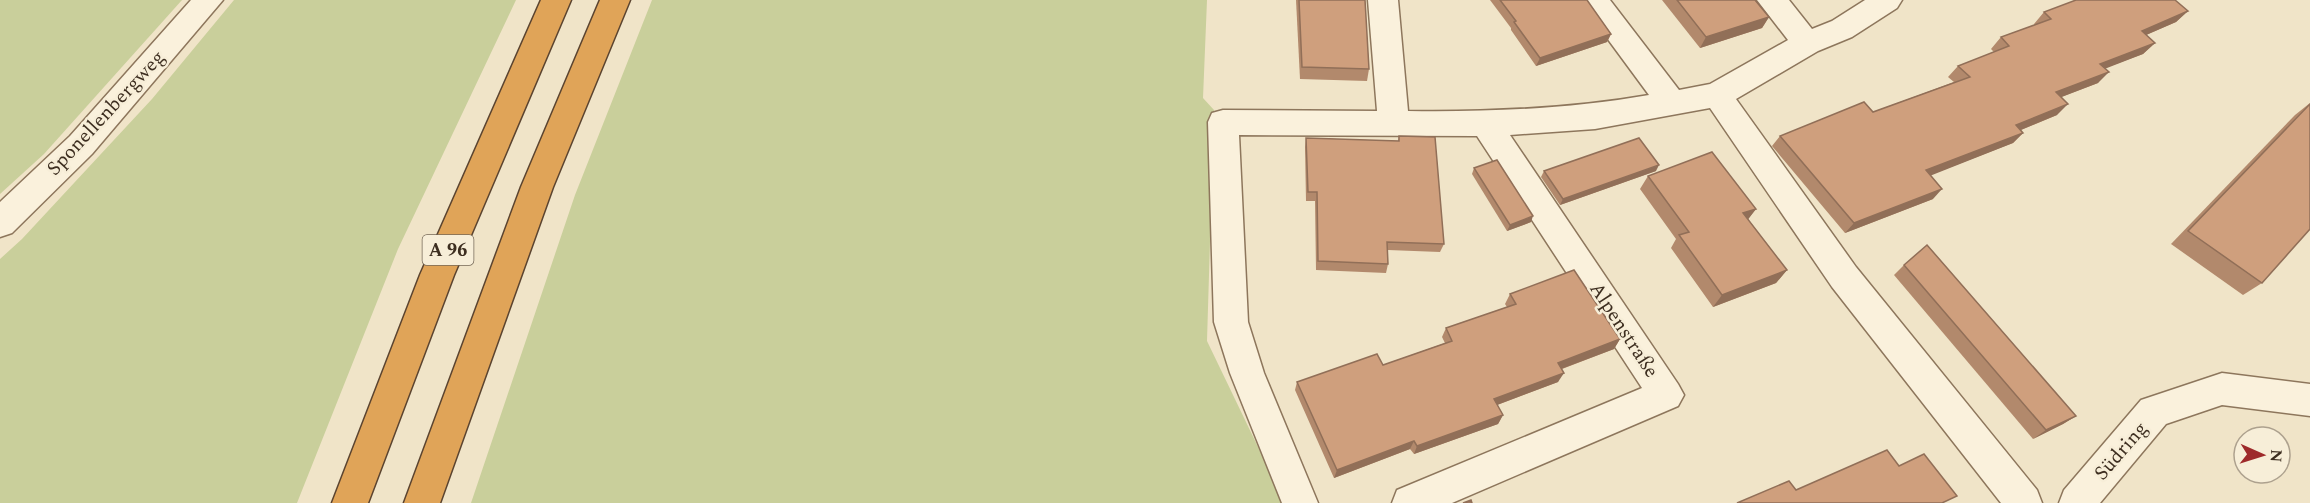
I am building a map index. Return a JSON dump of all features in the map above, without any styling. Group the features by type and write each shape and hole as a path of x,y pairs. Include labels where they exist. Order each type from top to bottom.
{"highway":[{"name":"A 96","path":"350,503 437,275 556,0"},
{"path":"422,503 505,271 578,83 615,0"}],"street":[{"name":"Sponellenbergweg","path":"0,223 81,145 207,0"},
{"path":"1383,0 1394,124"},
{"path":"1594,0 1672,103"},
{"path":"1772,0 1808,43"},
{"path":"1300,503 1247,373 1231,322 1223,122 1486,124 1595,117 1717,95 1808,43 1842,29 1887,0"},
{"path":"1717,95 1844,276 2024,503"},
{"name":"Alpenstraße","path":"1410,503 1666,395 1486,124"},
{"name":"Südring","path":"2077,503 2154,412 2222,389 2310,400"}],"green space":[{"path":"0,0 182,0 44,154 0,194"},
{"path":"234,0 516,0 398,249 297,503 0,503 0,259 22,239 152,99"},
{"path":"652,0 1207,0 1203,98 1214,110 1207,341 1285,503 471,503 575,195"}],"building":[{"path":"1299,0 1365,0 1369,69 1302,67"},
{"path":"1500,0 1587,0 1611,34 1540,58"},
{"path":"1677,0 1755,0 1769,17 1706,37"},
{"path":"2076,0 2175,0 2188,11 2142,31 2155,43 2100,64 2109,72 2056,92 2068,104 2016,125 2023,133 1926,170 1942,189 1854,223 1780,136 1864,102 1873,112 1970,77 1958,66 2009,46 2001,37 2051,19 2044,12"},
{"path":"2310,104 2310,229 2262,283 2188,231"},
{"path":"1399,136 1435,137 1444,244 1387,242 1388,264 1318,261 1317,192 1308,192 1306,138 1399,141"},
{"path":"1639,138 1659,165 1563,199 1544,171"},
{"path":"1712,152 1756,209 1743,213 1787,270 1722,295 1679,235 1689,232 1648,176"},
{"path":"1497,160 1533,216 1510,225 1474,168"},
{"path":"1927,245 2076,416 2046,430 1904,265"},
{"path":"1574,270 1620,339 1558,363 1564,373 1494,399 1503,415 1417,446 1414,441 1337,470 1297,382 1377,354 1383,365 1452,341 1446,328 1516,304 1510,294"},
{"path":"1887,450 1899,466 1924,454 1957,496 1942,503 1737,503 1789,481 1796,490"}]}
